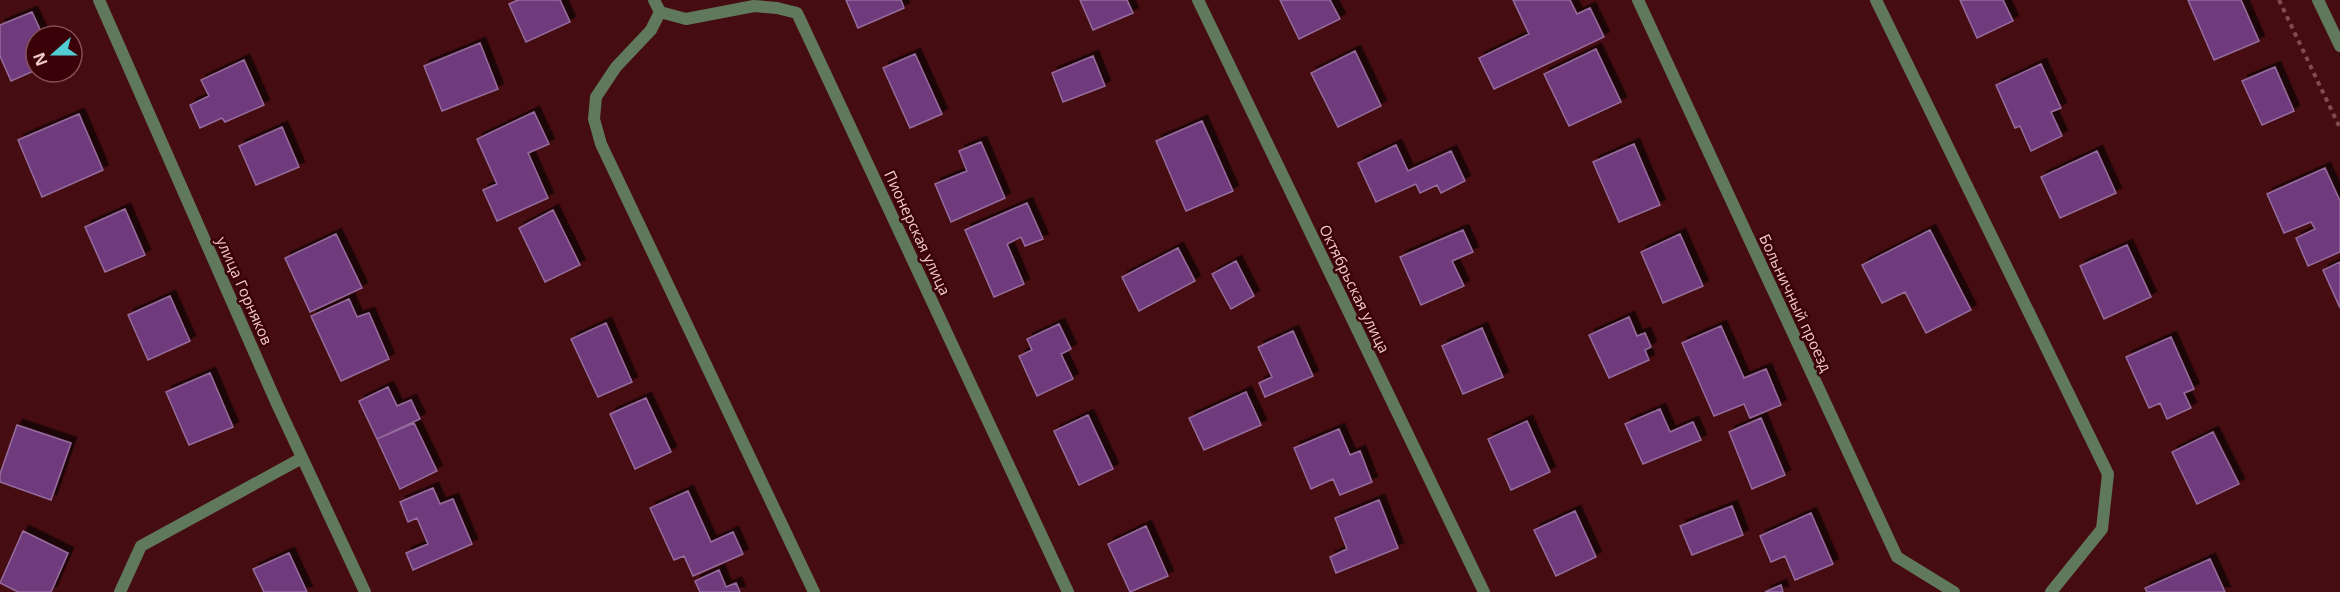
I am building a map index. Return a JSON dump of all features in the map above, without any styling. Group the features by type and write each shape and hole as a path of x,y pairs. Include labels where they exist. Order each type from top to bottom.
{"street":[{"name":"улица Горняков","path":"99,0 302,458 365,592"},
{"path":"654,0 660,12 651,30 616,67 596,97 594,119 601,144 814,592"},
{"name":"Октябрьская улица","path":"1198,0 1484,592"},
{"name":"Больничный проезд","path":"1638,0 1897,557 1954,592"},
{"path":"1876,0 2108,474 2102,529 2051,592"},
{"path":"2318,0 2340,46"},
{"name":"Пионерская улица","path":"660,12 686,19 754,6 797,13 1068,592"},
{"path":"120,592 141,546 302,458"}],"path":[{"path":"2279,0 2340,128"}],"building":[{"path":"518,0 560,0 570,22 526,42 509,4"},
{"path":"846,0 901,0 904,8 858,28"},
{"path":"1080,0 1127,0 1133,13 1093,30"},
{"path":"1280,0 1330,0 1340,19 1299,39"},
{"path":"1513,0 1570,0 1577,14 1590,8 1604,37 1494,89 1479,58 1529,34"},
{"path":"1960,0 2003,0 2013,21 1977,38"},
{"path":"2188,0 2241,0 2259,41 2214,60"},
{"path":"32,12 38,24 24,24 24,75 11,81 0,56 0,25"},
{"path":"480,43 498,89 442,111 424,66"},
{"path":"1596,49 1621,102 1569,126 1544,74"},
{"path":"1355,51 1381,106 1338,127 1311,73"},
{"path":"915,54 942,114 910,128 883,68"},
{"path":"1093,56 1105,86 1063,102 1052,73"},
{"path":"244,60 264,105 225,122 222,118 200,128 190,105 209,96 201,80"},
{"path":"2041,64 2061,108 2051,112 2062,136 2031,151 2020,126 2015,128 1996,85"},
{"path":"2275,67 2294,111 2262,125 2242,81"},
{"path":"534,112 549,144 528,153 548,198 497,221 483,190 497,184 477,139"},
{"path":"79,114 103,170 42,197 18,140"},
{"path":"1202,121 1233,191 1186,211 1156,141"},
{"path":"282,127 299,167 256,185 239,146"},
{"path":"981,142 1005,198 951,222 935,184 967,171 959,151"},
{"path":"1634,144 1660,205 1619,222 1593,162"},
{"path":"1396,145 1408,171 1451,151 1465,181 1441,193 1437,185 1420,193 1416,184 1376,202 1358,163"},
{"path":"2097,151 2116,193 2060,218 2041,177"},
{"path":"2325,168 2340,201 2340,252 2308,266 2296,238 2315,229 2311,222 2284,233 2267,194"},
{"path":"1027,203 1043,239 1025,246 1021,237 1007,244 1024,284 994,297 965,230"},
{"path":"125,209 145,255 105,272 85,227"},
{"path":"553,210 580,265 545,282 519,228"},
{"path":"1463,230 1473,252 1452,261 1464,286 1421,305 1400,257"},
{"path":"1930,230 1971,310 1926,333 1905,292 1882,303 1862,265"},
{"path":"336,234 362,288 310,312 285,258"},
{"path":"1680,234 1703,286 1663,303 1641,252"},
{"path":"2127,245 2151,297 2104,319 2080,266"},
{"path":"1178,248 1195,281 1139,311 1122,277"},
{"path":"1236,261 1254,296 1231,309 1212,274"},
{"path":"2340,262 2340,308 2323,270"},
{"path":"170,296 190,341 148,360 128,315"},
{"path":"349,299 357,317 369,313 389,359 341,381 311,316"},
{"path":"1629,317 1637,336 1645,333 1651,347 1645,350 1649,360 1609,378 1589,335"},
{"path":"606,323 632,382 598,397 571,339"},
{"path":"1059,324 1071,349 1061,354 1073,379 1037,396 1019,356 1032,350 1027,339"},
{"path":"1721,326 1744,378 1766,369 1781,405 1750,418 1744,404 1714,416 1682,343"},
{"path":"1482,328 1503,377 1463,394 1442,346"},
{"path":"1293,331 1313,376 1265,397 1259,383 1272,377 1258,347"},
{"path":"2171,337 2194,389 2184,393 2191,408 2167,419 2160,403 2149,408 2126,357"},
{"path":"210,373 233,427 189,445 166,392"},
{"path":"388,387 397,406 411,400 420,419 377,439 359,401"},
{"path":"1246,392 1261,425 1204,450 1189,418"},
{"path":"646,398 671,452 635,469 610,414"},
{"path":"1660,409 1670,432 1693,422 1701,440 1643,464 1625,424"},
{"path":"1088,415 1113,469 1079,485 1054,431"},
{"path":"1761,418 1785,475 1752,489 1729,432"},
{"path":"1527,421 1550,472 1511,490 1488,439"},
{"path":"414,423 437,471 400,489 377,439"},
{"path":"17,425 71,443 51,500 0,482 0,474"},
{"path":"1339,429 1350,455 1360,451 1372,482 1340,495 1333,479 1311,489 1294,448"},
{"path":"2213,432 2239,484 2197,504 2172,452"},
{"path":"433,488 440,504 453,499 472,544 413,570 406,553 428,544 417,518 408,522 400,502"},
{"path":"688,491 711,542 733,532 743,554 693,576 684,556 674,560 650,508"},
{"path":"1379,500 1398,548 1336,573 1330,557 1347,549 1335,518"},
{"path":"1732,506 1743,535 1692,555 1680,526"},
{"path":"1575,511 1596,557 1556,576 1534,530"},
{"path":"1811,513 1833,564 1795,580 1785,556 1771,562 1760,536"},
{"path":"1146,526 1168,576 1130,592 1108,544"},
{"path":"23,531 68,553 51,592 18,592 0,583"},
{"path":"289,553 307,592 264,592 253,569"},
{"path":"2210,559 2225,592 2147,592 2145,588"},
{"path":"719,570 726,587 736,583 740,592 700,592 695,581"},
{"path":"1781,585 1783,592 1765,592"}]}
